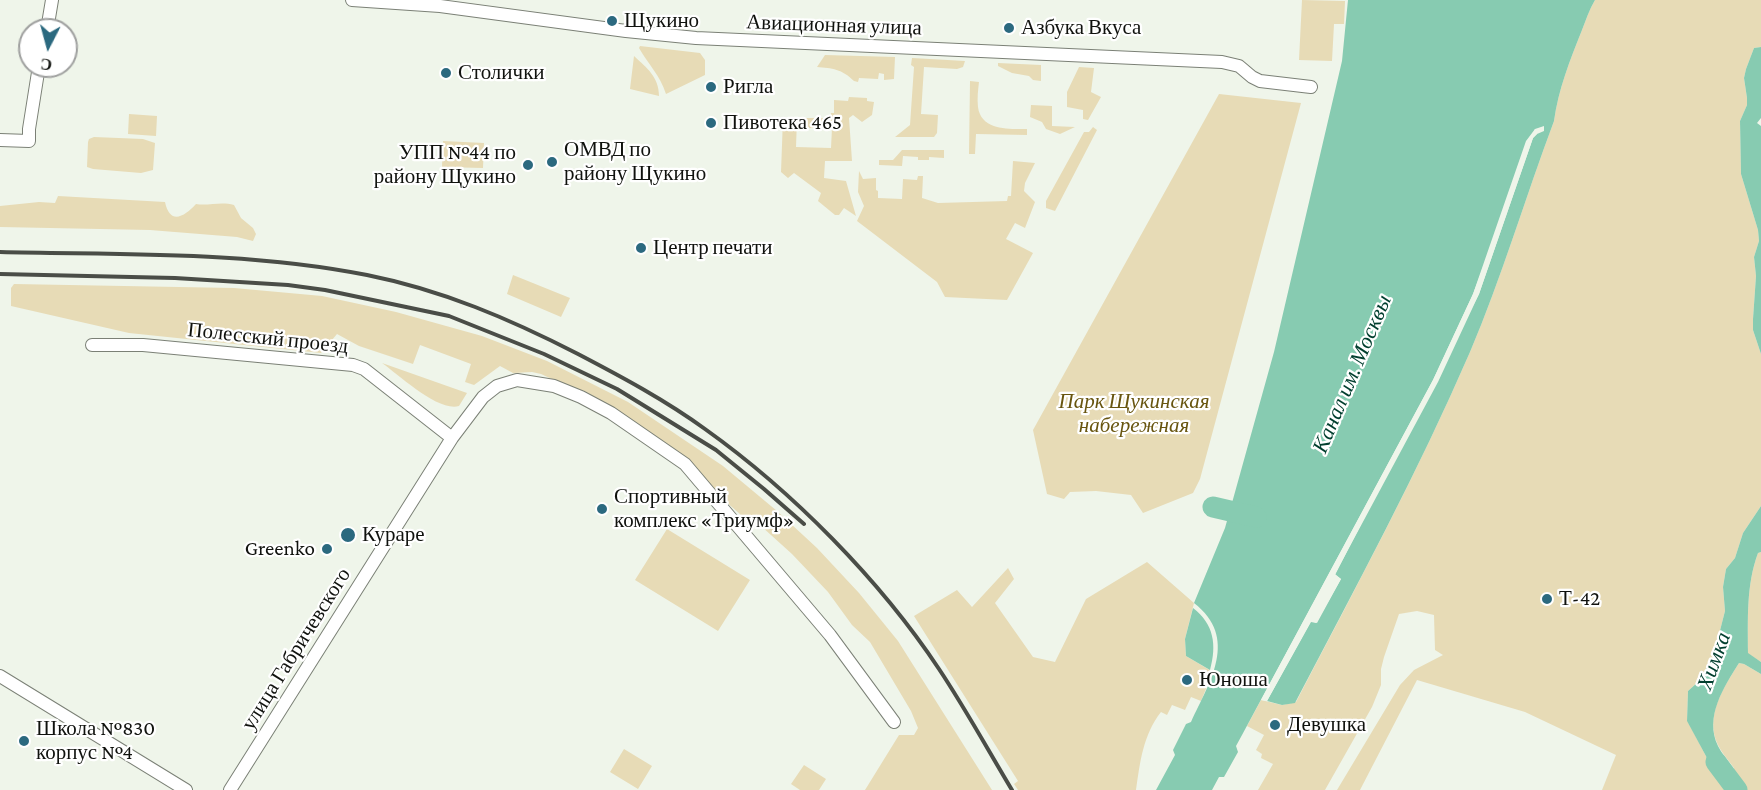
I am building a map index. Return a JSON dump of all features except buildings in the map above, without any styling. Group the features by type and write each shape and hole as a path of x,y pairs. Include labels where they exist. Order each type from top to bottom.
{"street":[{"path":"49,18 52,0"},
{"name":"Авиационная улица","path":"352,0 464,9 696,38 770,43 912,46 1222,62 1239,66 1260,81 1311,87"},
{"path":"0,140 29,141 28,129 37,78"},
{"name":"Полесский проезд","path":"92,345 143,345 353,365 364,369 452,438"},
{"name":"улица Габричевского","path":"230,790 452,438 483,397 497,386 517,380 554,386 581,397 621,419 685,464 830,635 894,722"},
{"path":"0,676 186,790"}],"green space":[{"path":"1302,0 1345,1 1344,24 1334,24 1332,61 1299,60"},
{"path":"1595,0 1761,0 1761,47 1754,48 1746,69 1744,78 1747,105 1740,121 1741,174 1758,230 1759,241 1754,257 1756,276 1753,330 1761,354 1761,506 1743,533 1735,558 1726,569 1723,587 1725,611 1713,658 1698,682 1688,691 1687,720 1707,758 1732,784 1734,768 1718,745 1714,734 1715,713 1722,692 1739,663 1761,674 1761,790 1602,790 1616,755 1525,712 1417,680 1360,790 1337,790 1400,685 1414,670 1443,655 1435,650 1434,615 1417,611 1399,614 1384,657 1381,685 1372,707 1325,790 1258,790 1273,764 1261,758 1262,754 1256,750 1264,735 1247,726 1261,700 1282,705 1296,702 1429,441 1470,352 1493,295 1554,121 1558,98 1569,64"},
{"path":"640,46 700,53 705,60 705,75 666,94 657,75 639,48"},
{"path":"825,55 895,57 894,79 884,80 884,74 879,73 878,79 859,78 858,82 854,81 837,70 817,67"},
{"path":"634,56 655,78 659,96 630,89"},
{"path":"912,58 965,61 963,67 957,69 924,67 921,114 938,115 937,133 934,137 895,137 910,125 914,67 911,65"},
{"path":"998,63 1041,65 1041,81 1012,73 998,66"},
{"path":"1079,67 1094,68 1091,92 1101,97 1088,120 1083,119 1083,110 1067,107 1067,92"},
{"path":"970,81 979,82 978,107 985,121 997,127 1027,129 1027,135 976,134 975,154 969,154"},
{"name":"Парк Щукинская набережная","path":"1219,94 1301,103 1200,479 1193,493 1143,513 1131,495 1096,491 1070,492 1064,499 1047,494 1033,430"},
{"path":"849,97 867,98 867,101 874,102 872,115 862,122 853,115 849,118 852,161 825,161 824,178 846,181 856,216 844,208 839,215 835,215 818,201 821,193 794,173 788,178 781,172 783,118 797,119 796,147 831,148 832,128 809,128 804,125 804,118 830,118 831,113 834,113 834,100 848,101"},
{"path":"1031,105 1052,106 1052,126 1075,127 1060,134 1046,129 1042,122 1030,117"},
{"path":"129,114 157,116 156,136 128,134"},
{"path":"1093,127 1097,130 1055,211 1046,208 1046,201 1084,132 1089,132"},
{"path":"94,137 143,139 155,143 153,170 141,173 87,167 88,142"},
{"path":"443,141 484,143 483,168 442,167"},
{"path":"902,150 944,150 944,158 929,157 929,160 918,160 918,157 903,156 902,166 879,165 879,160 893,160"},
{"path":"1013,161 1035,163 1025,183 1024,191 1035,202 1025,228 1015,223 1006,239 1033,253 1007,300 945,297 937,282 857,221 864,206 858,192 859,171 863,179 876,178 878,198 902,199 903,179 917,180 918,176 923,176 922,198 938,203 1007,201 1008,196 1011,196"},
{"path":"58,196 165,202 170,214 174,216 183,215 196,204 229,204 234,205 241,218 253,228 256,234 253,241 237,237 150,230 0,227 0,206 39,202 55,203"},
{"path":"513,275 570,298 561,317 507,294"},
{"path":"14,284 234,288 322,296 396,312 482,336 547,361 628,402 723,466 817,548 859,593 898,641 992,790 865,790 899,735 914,735 918,728 911,711 870,642 852,625 828,592 792,554 761,526 748,521 717,494 671,447 612,407 541,374 513,373 500,366 474,385 465,382 471,364 420,345 413,364 359,346 337,334 321,353 129,333 11,306 11,288"},
{"path":"382,363 467,393 459,406 440,404"},
{"path":"667,529 750,580 718,631 635,580"},
{"path":"1761,552 1761,662 1748,654 1748,603 1754,565 1758,553"},
{"path":"1147,562 1194,603 1185,639 1186,656 1213,672 1201,701 1191,697 1185,710 1172,705 1167,715 1161,712 1146,739 1136,790 1018,790 1014,784 1018,781 914,616 957,590 972,607 1008,568 1014,579 995,603 1033,657 1055,662 1086,599"},
{"path":"624,749 652,766 638,789 610,772"},
{"path":"804,765 826,779 819,790 800,790 791,784"}],"water":[{"name":"Канал им. Москвы","path":"1348,0 1595,0 1569,64 1558,98 1554,121 1493,295 1470,352 1408,485 1295,703 1282,705 1267,701 1311,621 1317,623 1341,579 1335,575 1479,294 1533,138 1537,134 1535,129 1473,294 1433,380 1236,746 1238,752 1224,777 1219,777 1212,790 1156,790 1175,755 1173,750 1186,724 1191,722 1206,691 1216,660 1218,645 1215,631 1208,616 1194,603 1225,528 1274,352 1342,61"},
{"path":"1761,47 1761,118 1757,123 1761,126 1761,354 1753,330 1756,276 1754,257 1759,241 1758,230 1741,174 1740,121 1747,105 1744,78 1746,69 1754,48"},
{"path":"1761,506 1761,552 1758,553 1754,565 1748,603 1748,653 1761,662 1761,674 1739,663 1722,692 1713,724 1718,746 1737,778 1732,785 1707,758 1687,721 1688,691 1698,682 1713,658 1725,611 1723,587 1726,569 1735,558 1743,533"},
{"path":"1193,608 1206,621 1212,636 1213,652 1210,670 1186,656 1185,639"}],"pier":[{"path":"1544,126 1544,131 1533,138 1479,294 1438,382 1335,574 1341,579 1316,623 1311,622 1267,701 1261,700 1433,380 1473,294 1526,141 1535,129"}],"waterway":[{"path":"1213,507 1256,517"},
{"name":"Химка","path":"1716,762 1737,790"}],"railway":[{"path":"0,252 230,258 322,267 367,275 395,281 475,307 552,341 627,380 690,418 738,453 802,509 862,570 916,636 939,669 1012,790"},
{"path":"0,274 175,278 288,285 325,290 449,316 544,354 617,389 716,450 804,524"}],"place":[{"name":"Щукино","path":"612,21"},
{"name":"Азбука Вкуса","path":"1009,28"},
{"name":"Столички","path":"446,73"},
{"name":"Ригла","path":"711,87"},
{"name":"Пивотека 465","path":"711,123"},
{"name":"ОМВД по району Щукино","path":"552,162"},
{"name":"УПП №44 по району Щукино","path":"528,165"},
{"name":"Центр печати","path":"641,248"},
{"name":"Спортивный комплекс «Триумф»","path":"602,509"},
{"name":"Кураре","path":"348,535"},
{"name":"Greenko","path":"327,549"},
{"name":"Т-42","path":"1547,599"},
{"name":"Юноша","path":"1187,680"},
{"name":"Девушка","path":"1275,725"},
{"name":"Школа №830 корпус №4","path":"24,741"}]}
